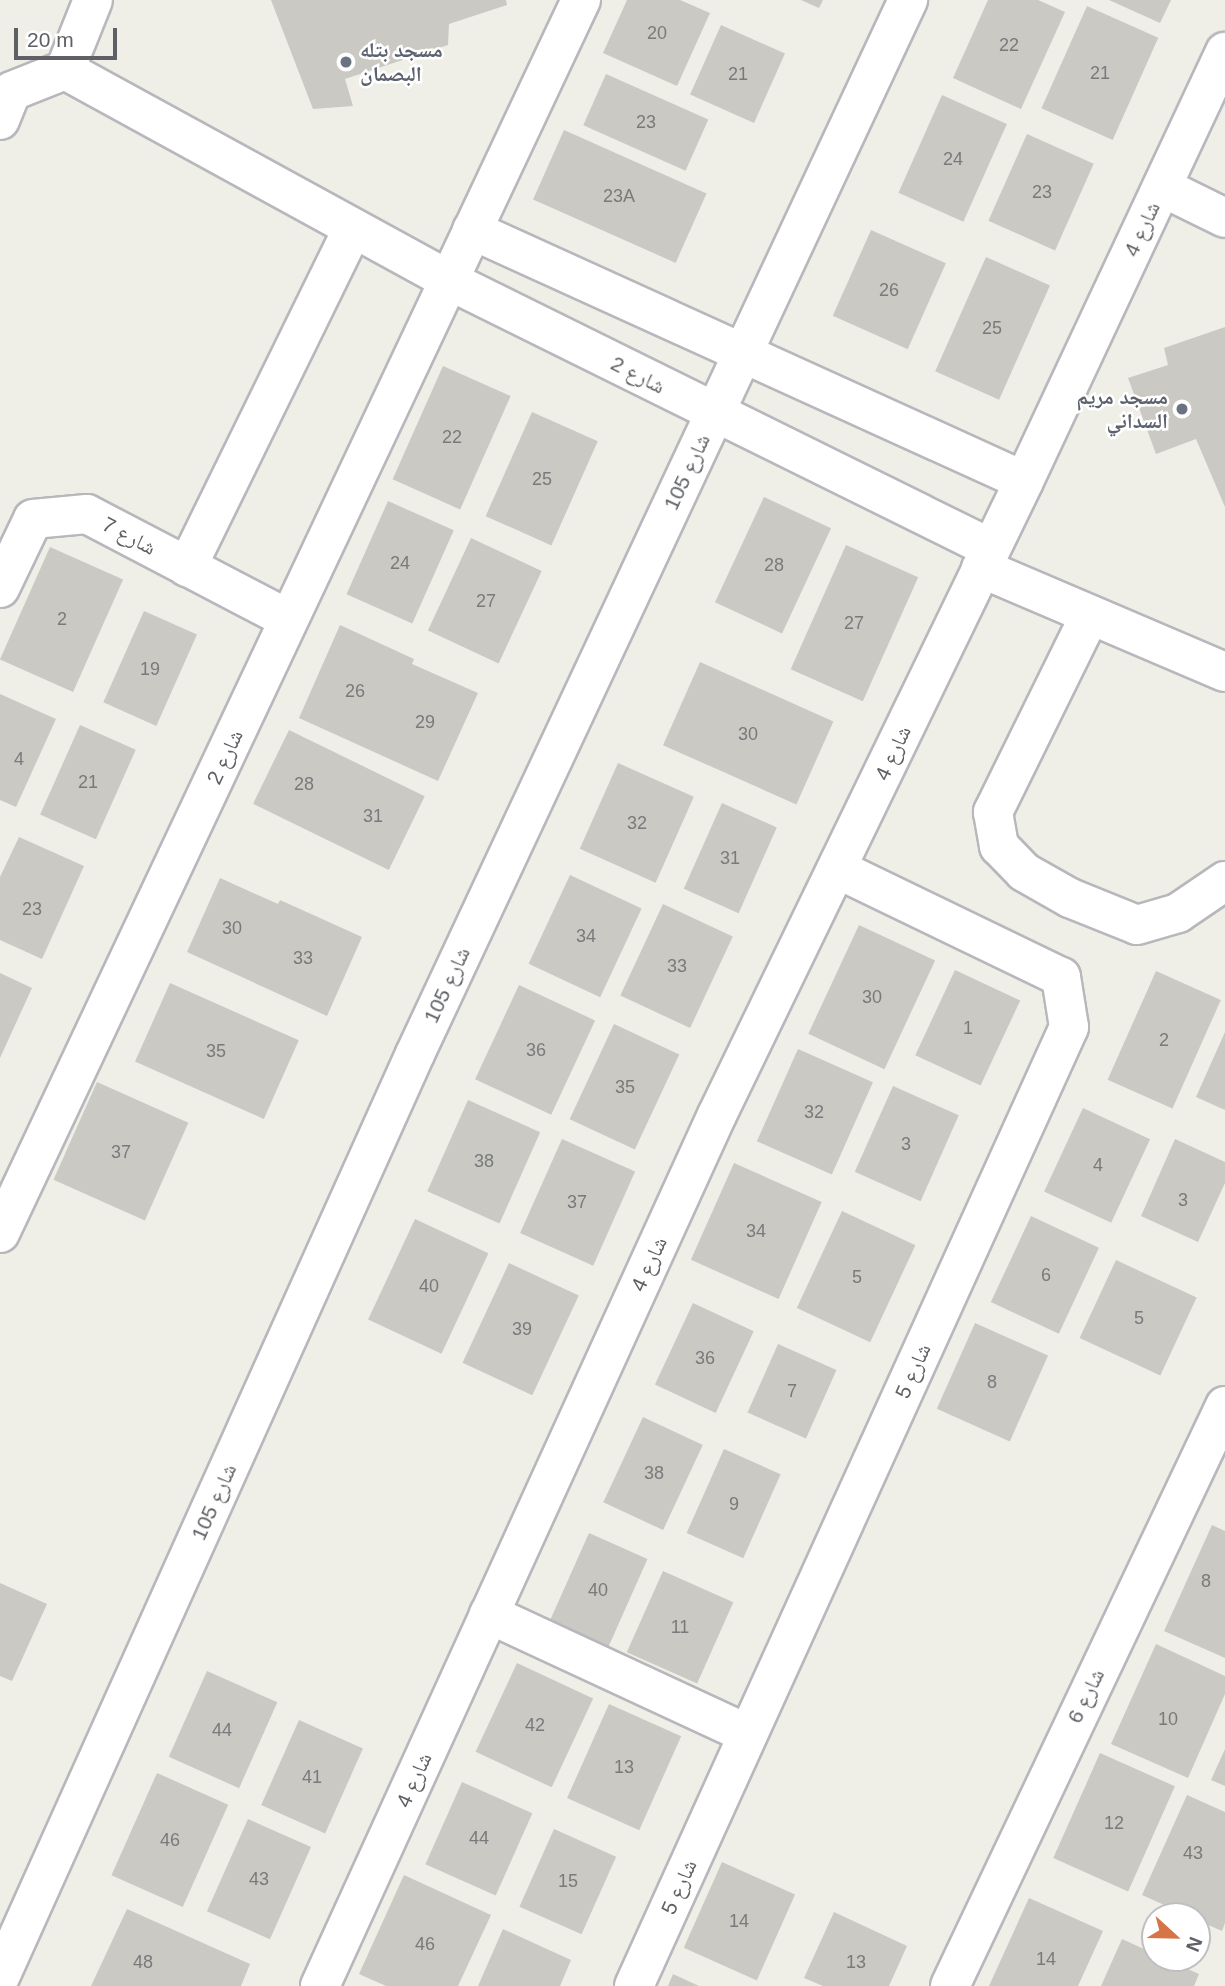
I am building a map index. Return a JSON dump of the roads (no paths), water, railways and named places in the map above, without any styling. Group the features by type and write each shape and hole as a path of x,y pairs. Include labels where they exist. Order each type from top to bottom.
{"street":[{"path":"0,120 12,91 65,70 93,0"},
{"name":"شارع 2","path":"0,1233 581,0"},
{"name":"شارع 105","path":"0,1977 415,1054 908,0"},
{"name":"شارع 4","path":"320,1986 718,1115 1024,481 1225,52"},
{"path":"65,70 448,280"},
{"path":"1162,187 1225,218"},
{"path":"187,566 353,228"},
{"path":"472,230 1024,481"},
{"name":"شارع 2","path":"448,280 714,413"},
{"path":"714,413 1090,615 1225,672"},
{"name":"شارع 7","path":"0,588 33,519 88,514 288,619"},
{"path":"1090,615 993,812 999,846 1024,872 1070,898 1137,925 1178,913 1225,881"},
{"name":"شارع 5","path":"634,1986 1069,1027 1061,977 838,869"},
{"name":"شارع 6","path":"950,1986 1225,1406"},
{"path":"489,1614 748,1734"}],"place":[{"name":"مسجد بتله البصمان","path":"346,62"},
{"name":"مسجد مريم السداني","path":"1182,409"}]}
